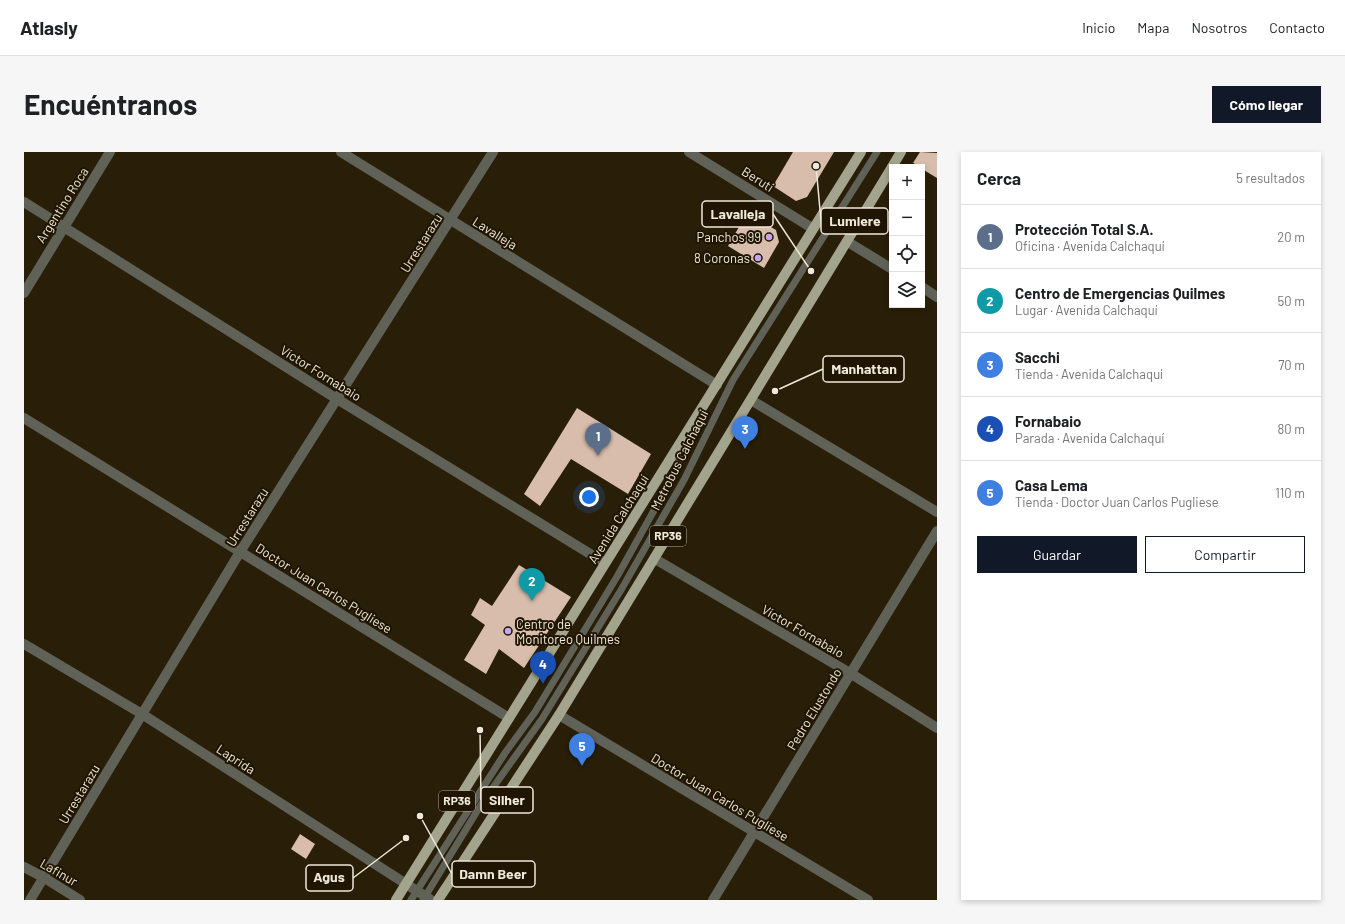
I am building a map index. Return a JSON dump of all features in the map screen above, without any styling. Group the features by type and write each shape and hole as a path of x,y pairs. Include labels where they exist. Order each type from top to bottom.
{"main road":[{"name":"Avenida Calchaquí","path":"396,900 717,385 812,228 861,152"},
{"name":"RP36","path":"894,164 901,152"},
{"name":"RP36","path":"438,900 559,716 889,172"}],"street":[{"name":"Argentino Roca","path":"24,293 110,152"},
{"name":"Lavalleja","path":"341,152 450,221 717,385"},
{"name":"Urrestarazu","path":"30,900 240,552 494,152"},
{"name":"Beruti","path":"689,152 812,228"},
{"name":"Víctor Fornabaio","path":"24,202 337,398 605,563"},
{"path":"848,242 889,267"},
{"path":"925,289 937,297"},
{"path":"751,400 937,512"},
{"name":"Doctor Juan Carlos Pugliese","path":"24,418 509,718"},
{"name":"Pedro Elustondo","path":"713,900 937,531"},
{"name":"Víctor Fornabaio","path":"655,558 850,673 937,728"},
{"name":"Laprida","path":"24,644 142,714 406,883 424,897"},
{"name":"Doctor Juan Carlos Pugliese","path":"559,716 868,900"},
{"name":"Lafinur","path":"24,867 44,877 80,900"}],"lane":[{"name":"Metrobus Calchaquí","path":"411,900 424,897 482,803 542,720 621,590 684,480 733,380 877,152"},
{"name":"Metrobus Calchaquí","path":"424,897 505,753 535,712 618,575 657,505 717,385"}],"building":[{"path":"793,152 834,152 807,197 796,201 773,186"},
{"path":"920,152 937,153 937,178 925,171 925,164 913,163"},
{"path":"747,213 776,230 779,242 764,268 728,246"},
{"path":"577,408 651,454 628,494 571,459 540,506 524,494"},
{"path":"519,565 571,597 524,668 499,649 486,674 464,660 485,625 471,615 480,598 492,606"},
{"path":"300,834 315,844 306,859 291,849"}],"place":[{"name":"Lumiere","path":"816,166"},
{"name":"Panchos 99","path":"769,237"},
{"name":"8 Coronas","path":"758,258"},
{"name":"Lavalleja","path":"811,271"},
{"name":"Manhattan","path":"775,391"},
{"name":"Sacchi","path":"745,449"},
{"name":"Protección Total S.A.","path":"598,456"},
{"name":"Centro de Emergencias Quilmes","path":"532,601"},
{"name":"Centro de Monitoreo Quilmes","path":"508,631"},
{"name":"Fornabaio","path":"543,684"},
{"name":"Silher","path":"480,730"},
{"name":"Casa Lema","path":"582,766"},
{"name":"Damn Beer","path":"420,816"},
{"name":"Agus","path":"406,838"}]}
